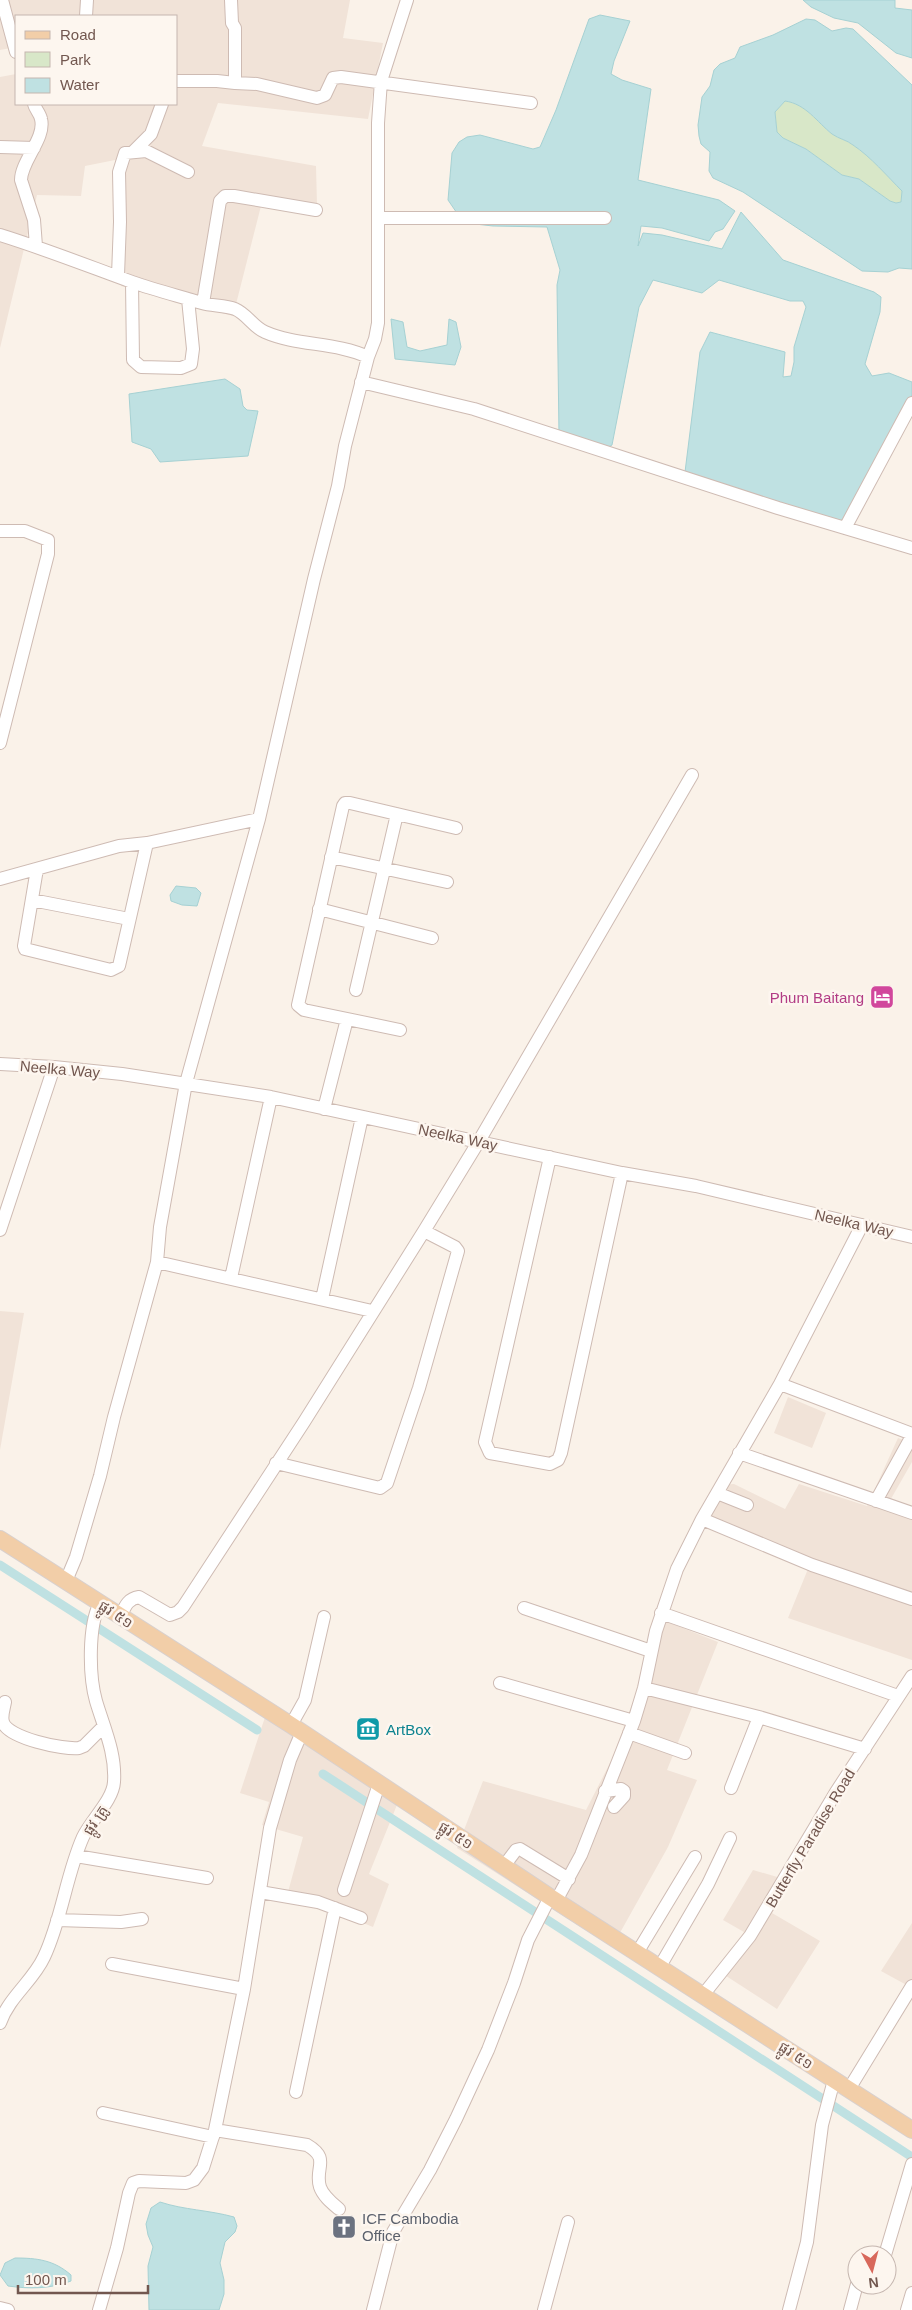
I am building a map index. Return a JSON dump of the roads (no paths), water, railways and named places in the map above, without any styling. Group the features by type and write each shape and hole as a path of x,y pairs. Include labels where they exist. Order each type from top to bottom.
{"main road":[{"name":"ផ្លូវ ៥១","path":"0,1539 66,1581 98,1607 120,1617 298,1721 377,1789 509,1859 558,1893 709,1987 834,2080 912,2130"}],"street":[{"path":"2,0 14,35"},
{"path":"86,15 87,0"},
{"path":"231,0 232,23 235,28 235,83"},
{"path":"66,1581 76,1557 100,1476 114,1417 157,1262 160,1227 186,1082 259,819 314,579 338,486 360,382 375,339 378,323 378,123 381,81 407,0"},
{"path":"178,81 257,84 317,98 325,95 333,78 341,77 530,103"},
{"path":"34,105 41,119 34,148 21,175 21,180 34,220 36,246"},
{"path":"133,152 152,134 162,105"},
{"path":"0,147 34,148"},
{"path":"118,275 119,172 125,153 146,151 188,172"},
{"path":"204,303 220,201 225,196 316,210"},
{"path":"378,218 605,218"},
{"path":"0,235 118,275 132,282 188,299 233,308 241,312 254,326 265,332 304,343 358,352 368,357"},
{"path":"132,282 133,360 141,367 181,368 191,364 193,349 188,299"},
{"path":"360,382 474,409 912,548"},
{"path":"845,528 912,403"},
{"path":"0,531 25,531 48,540 48,554 0,743"},
{"path":"120,1617 125,1605 132,1598 139,1596 170,1615 178,1612 183,1607 304,1422 424,1231 479,1141 692,775"},
{"path":"400,1030 304,1010 298,1005 331,856 345,803 456,828"},
{"path":"356,990 397,814"},
{"path":"0,879 120,846 147,843 259,819"},
{"path":"37,870 25,949 111,970 119,966 147,843"},
{"path":"331,856 446,882"},
{"path":"32,900 129,919"},
{"path":"319,909 432,938"},
{"path":"324,1108 347,1019"},
{"name":"Neelka Way","path":"0,1064 54,1067 186,1082 271,1097 622,1173 696,1186 912,1237"},
{"path":"0,1230 54,1067"},
{"path":"231,1278 271,1097"},
{"path":"322,1299 362,1117"},
{"path":"550,1157 485,1442 490,1453 550,1464 558,1460 562,1453 622,1173"},
{"path":"372,2310 393,2232 430,2170 456,2119 488,2050 536,1920 558,1893 605,1791 634,1721 644,1688 661,1614 677,1569 702,1519 780,1384 862,1225"},
{"path":"276,1463 380,1488 387,1484 419,1388 458,1251 424,1231"},
{"path":"157,1262 372,1311"},
{"path":"780,1384 912,1435 876,1501"},
{"path":"740,1453 912,1513"},
{"path":"717,1493 747,1505"},
{"path":"702,1519 812,1564 912,1599"},
{"name":"ផ្លូវ គ្រូ","path":"0,2023 10,2002 44,1957 76,1856 88,1827 108,1800 114,1786 114,1760 94,1690 91,1627 98,1607"},
{"path":"524,1608 651,1651"},
{"path":"661,1614 898,1696"},
{"path":"99,2310 117,2248 129,2193 134,2183 140,2181 178,2184 194,2180 203,2168 214,2133 244,1989 270,1828 290,1760 324,1617"},
{"name":"Butterfly Paradise Road","path":"709,1987 750,1936 836,1792 866,1749 912,1676"},
{"path":"500,1683 634,1721"},
{"path":"644,1688 758,1717 866,1749"},
{"path":"5,1702 3,1722 7,1729 14,1734 34,1740 79,1748 84,1746 104,1726"},
{"path":"731,1788 758,1717"},
{"path":"629,1733 685,1753"},
{"path":"344,1890 377,1789"},
{"path":"605,1791 621,1789 624,1791 624,1796 614,1807"},
{"path":"665,1959 708,1884 730,1838"},
{"path":"509,1859 518,1849 524,1850 558,1893"},
{"path":"76,1856 207,1878"},
{"path":"642,1945 695,1857"},
{"path":"260,1892 300,1898 361,1918"},
{"path":"296,2092 335,1908"},
{"path":"57,1920 121,1922 142,1918"},
{"path":"112,1964 244,1989"},
{"path":"849,2090 912,1986"},
{"path":"789,2310 807,2242 826,2103 834,2080"},
{"path":"103,2113 214,2133 307,2145 316,2150 321,2156 320,2189 339,2209"},
{"path":"888,2245 912,2164"},
{"path":"544,2310 568,2222"},
{"path":"907,2310 912,2293"},
{"path":"850,2310 854,2295"},
{"path":"0,2308 8,2310"}],"water":[{"path":"803,0 895,0 895,8 912,10 912,58 896,53 858,23 834,18 811,7"},
{"path":"600,15 630,21 614,61 611,74 622,80 651,89 638,180 719,200 735,211 723,229 715,232 709,241 662,228 641,226 638,246 643,233 662,235 722,249 741,212 783,260 874,292 881,297 880,312 865,364 872,376 889,373 912,382 912,395 844,524 685,472 700,352 710,332 785,352 783,377 791,376 794,362 794,347 806,307 803,301 790,301 719,280 702,293 653,280 639,307 612,445 605,449 559,435 557,285 560,270 547,227 493,226 466,223 448,200 452,153 459,142 467,137 480,135 533,149 540,147 556,110 589,19"},
{"path":"806,19 815,20 832,31 846,28 853,29 912,85 912,269 899,268 888,272 862,271 743,192 713,178 709,171 710,152 701,144 699,136 698,125 702,97 710,86 714,70 720,64 735,58 740,47 773,35","holes":["785,101 811,114 832,134 851,143 860,150 902,191 901,202 890,201 859,179 842,175 806,149 783,138 777,132 775,112"]},
{"path":"391,319 403,322 407,347 420,351 447,345 449,319 456,322 461,347 455,365 395,359"},
{"path":"225,379 240,389 243,406 247,410 258,411 248,456 160,462 151,449 132,442 129,394"},
{"path":"176,886 196,888 201,893 197,906 182,905 171,901 170,895"},
{"path":"160,2202 234,2217 237,2226 235,2232 225,2242 220,2263 224,2280 224,2294 219,2310 149,2310 148,2266 153,2247 146,2224 151,2208"},
{"path":"15,2258 38,2259 52,2263 71,2275 71,2281 56,2286 40,2288 8,2286 0,2275 5,2263"}],"waterway":[{"path":"0,1565 257,1730"},
{"path":"323,1774 912,2157"}],"place":[{"name":"Phum Baitang","path":"882,997"},
{"name":"ArtBox","path":"368,1729"},
{"name":"ICF Cambodia Office","path":"344,2227"}]}
